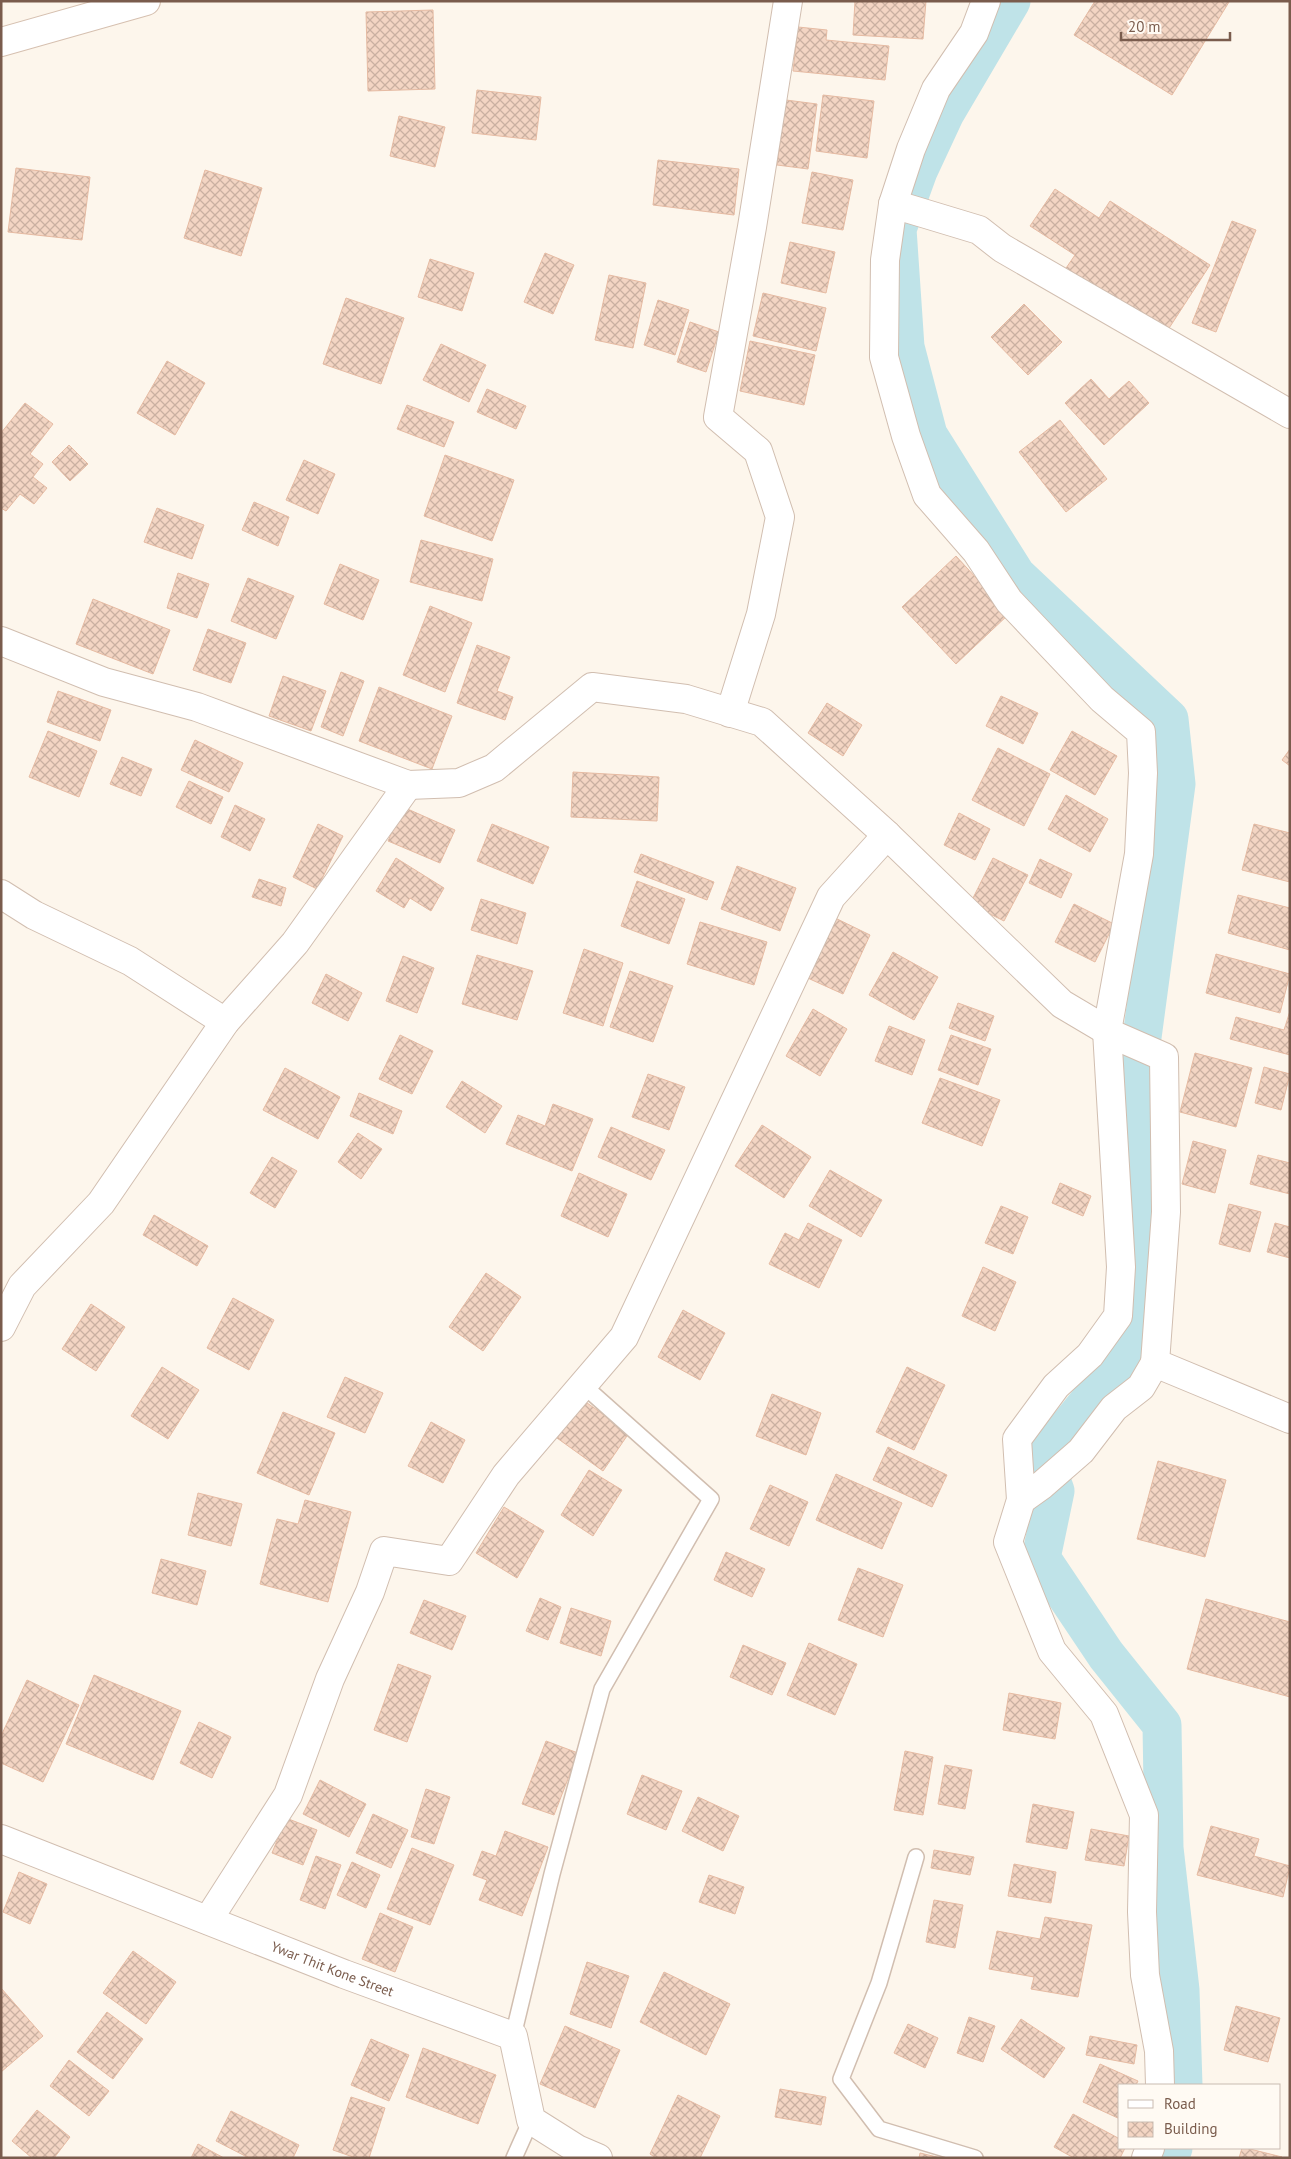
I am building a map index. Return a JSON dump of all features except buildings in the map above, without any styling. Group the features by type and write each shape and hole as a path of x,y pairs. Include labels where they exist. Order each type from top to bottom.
{"street":[{"path":"1,42 146,1"},
{"path":"730,713 761,614 780,518 758,451 718,417 752,227 788,1"},
{"path":"986,1 974,34 936,89 911,149 894,204 885,260 884,357 906,436 927,495 976,550 1009,601 1102,699 1141,732 1143,773 1139,854 1112,1034 1121,1267 1118,1316 1090,1355 1056,1386 1018,1439 1032,1492"},
{"path":"894,204 979,230 1010,252 1290,414"},
{"path":"1,642 104,682 197,707 408,784 459,782 494,768 592,687 686,699 762,722 887,835 1062,1004 1112,1034 1164,1057 1166,1212 1156,1363 1141,1387 1114,1408 1081,1451 1032,1492 1008,1542 1052,1651 1104,1714 1144,1815 1142,1912 1145,1975 1159,2051 1160,2084"},
{"path":"1,1327 22,1286 101,1203 225,1022 295,943 408,784"},
{"path":"208,1920 288,1795 330,1679 370,1592 384,1551 449,1561 506,1475 624,1336 831,897 887,835"},
{"path":"1,894 34,915 130,961 225,1022"},
{"path":"1156,1363 1290,1419"},
{"name":"Ywar Thit Kone Street","path":"1,1839 344,1974 513,2036"},
{"path":"513,2036 530,2120 577,2149 598,2158"}],"lane":[{"path":"513,2036 552,1874 602,1689 712,1499 583,1385"},
{"path":"916,1857 879,1983 841,2079 879,2129 975,2158"},
{"path":"514,2158 530,2120"}],"waterway":[{"path":"1011,1 945,113 918,171 897,229 905,347 928,435 1016,575 1169,719 1176,784 1136,1082 1144,1280 1122,1361 1043,1458 1055,1491 1041,1558 1106,1655 1162,1725 1164,1848 1180,1990 1183,2084"},
{"path":"1169,2158 1173,2149"}]}
